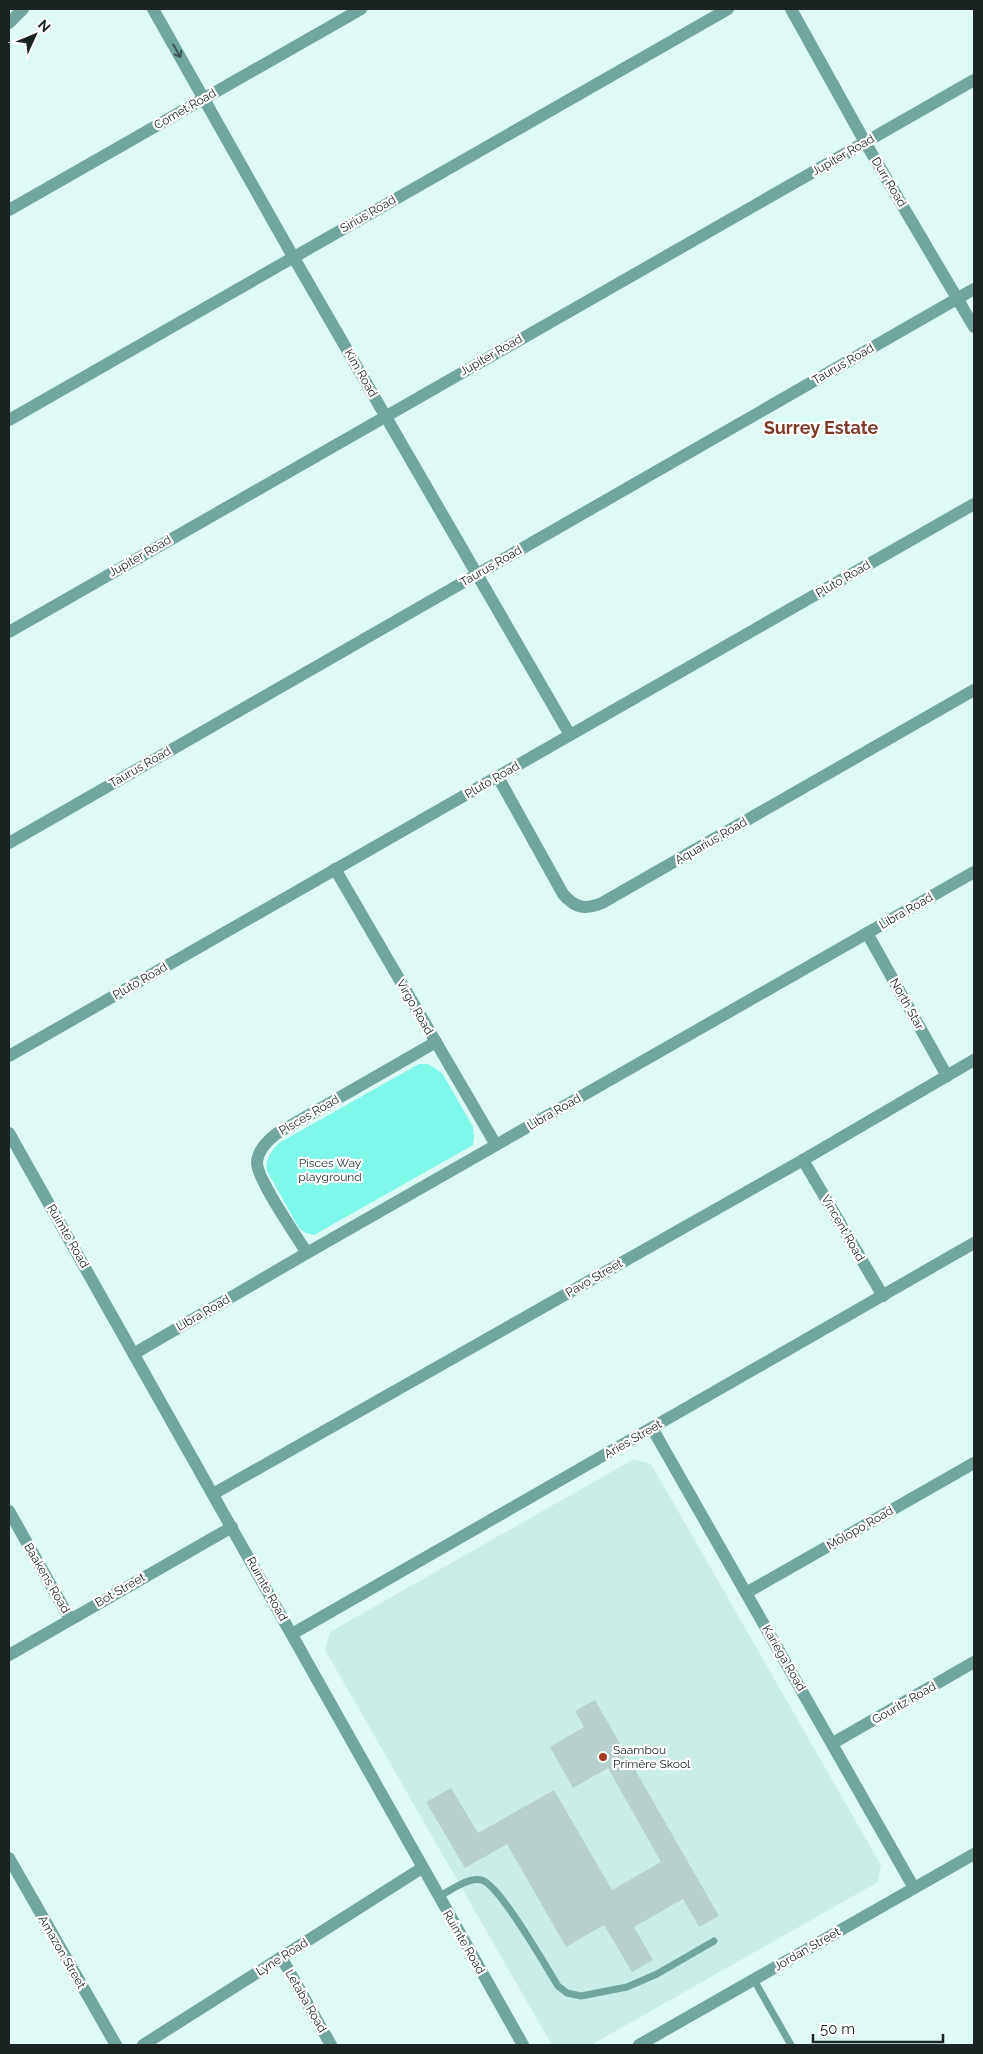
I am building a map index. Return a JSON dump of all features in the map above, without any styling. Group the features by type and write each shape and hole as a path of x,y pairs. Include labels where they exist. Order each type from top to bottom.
{"street":[{"path":"9,24 23,9"},
{"name":"Kim Road","path":"153,9 570,736"},
{"name":"Comet Road","path":"9,210 360,9"},
{"name":"Sirius Road","path":"9,420 728,9"},
{"name":"Durr Road","path":"791,9 865,142 974,327"},
{"name":"Jupiter Road","path":"9,632 974,80"},
{"name":"Taurus Road","path":"9,842 974,289"},
{"name":"Pluto Road","path":"9,1056 974,504"},
{"name":"Aquarius Road","path":"498,777 563,894 570,902 580,907 591,907 602,903 974,690"},
{"name":"Virgo Road","path":"335,869 496,1145"},
{"name":"Libra Road","path":"134,1353 974,872"},
{"name":"North Star","path":"868,933 948,1076"},
{"name":"Pisces Road","path":"307,1253 261,1176 257,1161 261,1151 276,1134 436,1042"},
{"name":"Pavo Street","path":"213,1494 803,1160 974,1060"},
{"name":"Ruimte Road","path":"9,1133 523,2045"},
{"name":"Vincent Road","path":"803,1160 883,1296"},
{"name":"Aries Street","path":"292,1634 974,1243"},
{"name":"Kariega Road","path":"652,1428 914,1888"},
{"name":"Molopo Road","path":"746,1593 974,1463"},
{"name":"Baakens Road","path":"9,1511 70,1619"},
{"name":"Bot Street","path":"9,1655 232,1527"},
{"name":"Gouritz Road","path":"833,1744 974,1662"},
{"name":"Jordan Street","path":"639,2045 974,1854"},
{"name":"Amazon Street","path":"9,1858 116,2045"},
{"name":"Lyne Road","path":"143,2045 422,1868"},
{"name":"Letaba Road","path":"281,1957 330,2045"}],"lane":[{"path":"438,1897 472,1881 480,1880 486,1882 495,1889 518,1922 558,1986 567,1993 581,1996 628,1987 657,1974 714,1941"},
{"path":"754,1980 791,2045"}],"shaded area":[{"name":"Saambou Primêre Skool","path":"634,1459 651,1464 881,1865 878,1882 591,2045 552,2045 325,1650 330,1632"}],"green space":[{"name":"Pisces Way playground","path":"419,1064 428,1064 442,1073 473,1127 473,1145 314,1235 306,1233 299,1228 267,1171 267,1162 271,1152 279,1143"}],"building":[{"path":"595,1700 719,1916 699,1927 683,1899 634,1927 653,1960 632,1972 604,1925 566,1947 507,1844 465,1868 426,1802 451,1788 478,1833 554,1790 612,1890 661,1862 608,1768 573,1788 550,1747 584,1727 575,1711"}],"place":[{"name":"Saambou Primêre Skool","path":"603,1757"}],"district":[{"name":"Surrey Estate","path":"821,428"}]}
